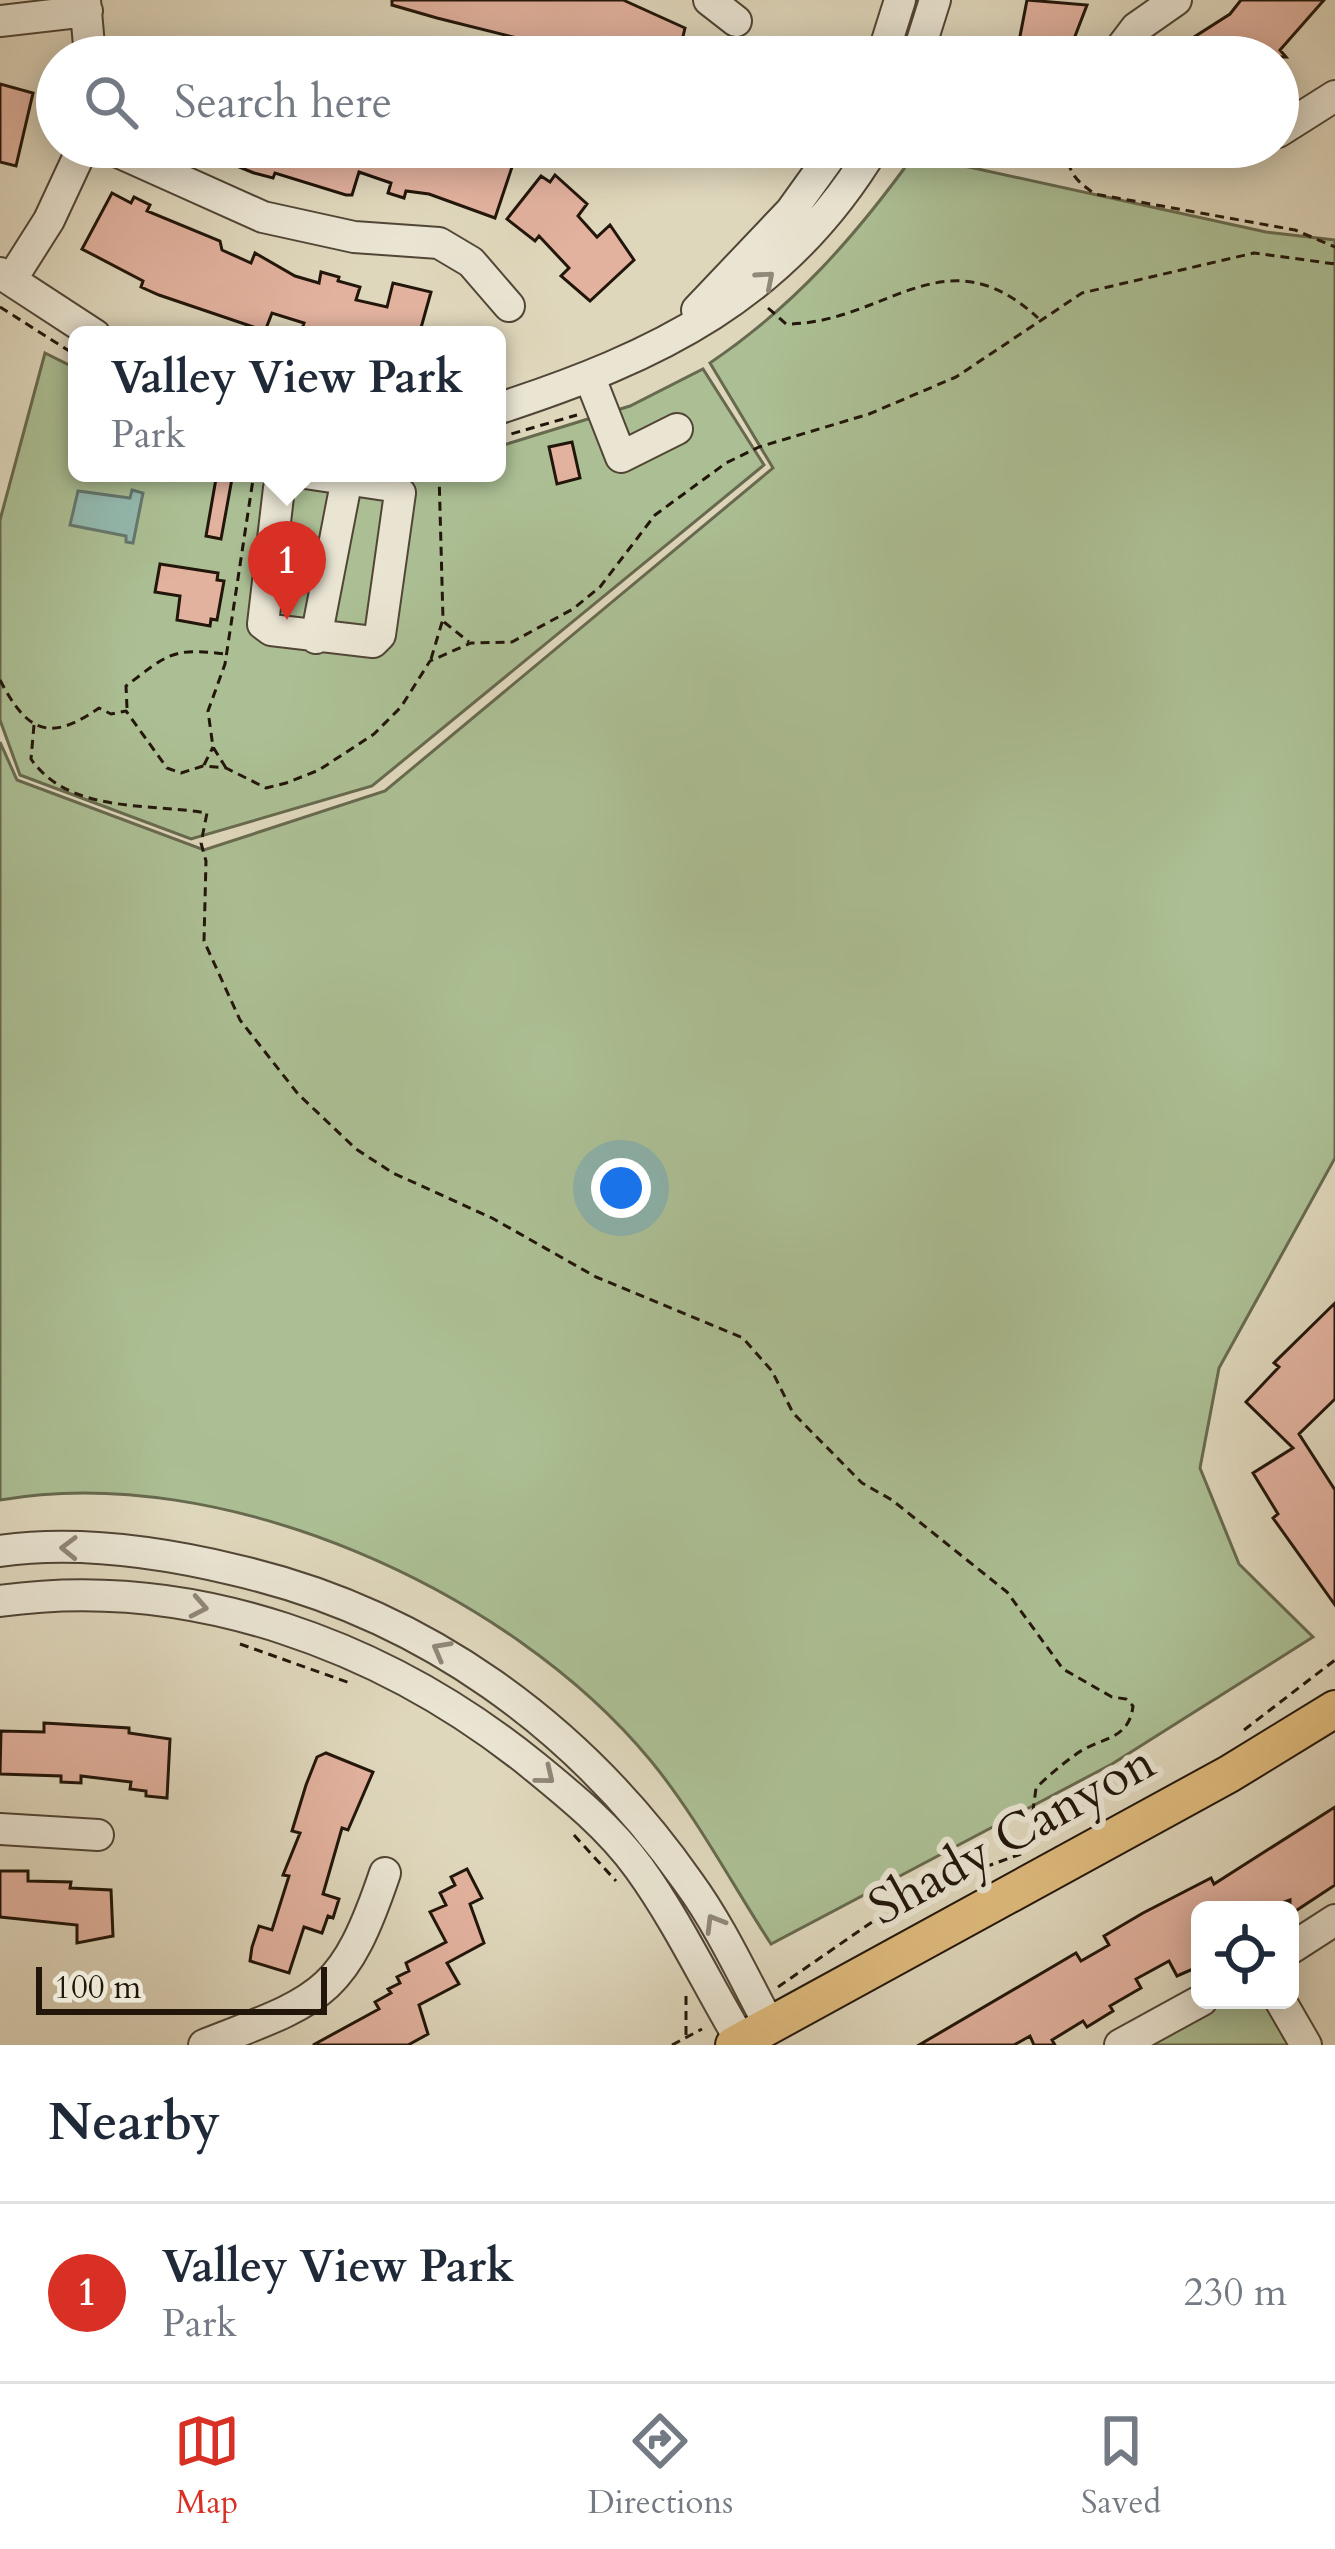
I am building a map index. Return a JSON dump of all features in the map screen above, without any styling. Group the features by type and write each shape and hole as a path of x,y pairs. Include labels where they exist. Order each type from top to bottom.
{"main road":[{"name":"Shady Canyon","path":"745,2026 1228,1774 1335,1709"}],"street":[{"path":"710,0 736,21"},
{"path":"889,36 900,0"},
{"path":"924,36 935,0"},
{"path":"1130,36 1176,0"},
{"path":"0,21 86,5 88,36"},
{"path":"1299,118 1335,96"},
{"path":"73,168 49,220 4,287 77,326"},
{"path":"154,168 263,217 353,237 439,243 471,262 509,307"},
{"path":"666,339 791,211 822,168"},
{"path":"506,407 596,392 666,339 751,292 822,222 859,168"},
{"path":"596,392 621,457 677,428"},
{"path":"284,482 279,488 261,613 271,630 363,645 380,634 400,493 374,482"},
{"path":"316,638 347,482"},
{"path":"8,1544 148,1554 262,1576 357,1609 455,1657 562,1736 648,1828 702,1903 745,2026 638,1866 591,1813 479,1722 407,1678 316,1639 206,1607 109,1593 12,1599 8,1544"},
{"path":"0,1829 98,1835"},
{"path":"204,2045 302,2006 338,1978 369,1920 386,1873"},
{"path":"1299,1943 1335,1920"},
{"path":"1120,2045 1191,2006"},
{"path":"1285,2009 1306,2045"}],"path":[{"path":"1069,168 1075,180 1095,194 1295,230 1335,247"},
{"path":"759,447 826,429 956,376 1082,293 1254,253 1335,264"},
{"path":"751,292 786,324 822,324 953,277 1013,295 1039,319"},
{"path":"4,287 68,347"},
{"path":"506,434 596,392"},
{"path":"226,768 213,746 208,711 226,655 253,482"},
{"path":"430,661 443,620 439,482"},
{"path":"443,620 471,643"},
{"path":"126,711 131,694 126,686 165,656 182,648 226,655"},
{"path":"34,725 31,759 63,786 93,800 206,813 201,843 206,861 204,941 220,983 240,1020 298,1094 356,1149 596,1277 743,1338 772,1371 793,1413 862,1484 892,1500 1007,1592 1063,1669 1133,1706 1130,1723 1111,1739 1073,1755 1036,1787 1033,1811 1058,1837 1041,1846"},
{"path":"203,766 213,746"},
{"path":"227,1639 367,1688"},
{"path":"1235,1738 1335,1660"},
{"path":"569,1830 622,1888"},
{"path":"672,2045 686,2037 745,2026 887,1911 957,1877 1027,1852"},
{"path":"682,1986 686,2037"}],"green space":[{"path":"904,168 973,168 1266,232 1335,240 1335,1158 1219,1368 1200,1468 1239,1564 1313,1637 1112,1764 771,1944 651,1761 592,1699 521,1642 441,1593 356,1551 266,1520 175,1500 86,1493 0,1500 0,742 17,780 204,850 385,791 773,468 710,363 796,294"},
{"path":"45,353 68,364 68,482 506,482 506,444 630,406 703,369 764,465 372,786 191,839 20,775 0,720 0,520"},
{"path":"1210,2009 1268,2009 1289,2045 1148,2045"}],"water":[{"path":"132,490 143,493 133,543 126,542 126,536 70,525 78,491 130,498"}],"building":[{"path":"392,0 623,0 685,28 683,36 509,36 392,5"},
{"path":"1027,0 1087,5 1075,36 1020,36"},
{"path":"1241,0 1324,0 1292,36 1196,36 1230,14"},
{"path":"0,84 33,93 16,166 0,162"},
{"path":"242,168 512,168 495,218 429,194 406,191 404,198 388,193 391,183 359,172 352,195 275,173 273,178"},
{"path":"555,175 587,204 578,216 597,237 610,225 634,260 590,301 561,276 569,268 539,236 535,241 507,219 541,176 550,182"},
{"path":"112,193 131,203 134,197 150,205 147,211 220,241 222,250 251,263 255,253 295,276 319,283 321,272 339,277 338,281 360,287 356,300 387,307 393,283 431,292 422,326 303,326 272,313 267,326 250,326 141,287 143,281 82,249"},
{"path":"572,442 580,478 557,484 549,447"},
{"path":"215,482 231,482 221,539 206,536"},
{"path":"160,564 218,573 217,580 224,581 217,620 211,619 210,626 177,620 180,596 155,592"},
{"path":"1335,1303 1335,1399 1299,1434 1335,1490 1335,1605 1273,1518 1278,1514 1253,1473 1293,1448 1246,1402 1279,1367 1274,1363"},
{"path":"44,1723 129,1728 129,1733 170,1739 167,1798 130,1789 131,1782 81,1776 81,1783 61,1782 61,1776 0,1774 1,1731 44,1732"},
{"path":"326,1753 373,1772 348,1830 342,1828 323,1894 339,1899 333,1918 328,1916 322,1933 304,1927 289,1973 250,1961 252,1947 259,1926 272,1930 289,1876 283,1875 300,1833 292,1831 306,1785 317,1757"},
{"path":"1335,1807 1335,1885 1299,1909 1299,1901 1290,1900 1191,1901 1191,1970 1177,1976 1169,1961 1136,1979 1141,1988 1110,2006 1113,2011 1087,2027 1083,2021 1052,2040 1055,2045 1034,2045 1030,2036 1014,2045 919,2045 1076,1953 1081,1961 1109,1945 1104,1936 1143,1913 1211,1878 1214,1884"},
{"path":"467,1869 482,1898 470,1904 484,1943 447,1963 459,1984 419,2005 428,2034 408,2045 313,2045 379,2009 375,2002 400,1983 397,1977 409,1971 406,1963 446,1942 430,1912 446,1905 440,1893 455,1885 451,1877"},
{"path":"0,1871 28,1871 28,1881 71,1882 70,1888 111,1890 113,1936 77,1943 77,1925 0,1917"}],"place":[{"name":"Valley View Park","path":"287,620"}]}
